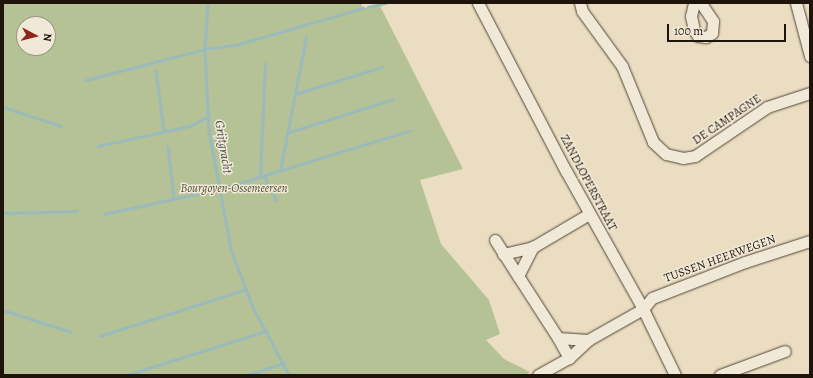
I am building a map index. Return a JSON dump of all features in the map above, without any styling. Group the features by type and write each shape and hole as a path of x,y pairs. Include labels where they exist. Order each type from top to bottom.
{"street":[{"name":"ZANDLOPERSTRAAT","path":"478,3 589,214 643,309 675,375"},
{"name":"DE CAMPAGNE","path":"580,3 582,11 622,66 653,142 666,154 683,158 695,156 767,107 810,93"},
{"path":"694,3 691,16 694,30 698,36 706,37 712,33 713,21 701,3"},
{"path":"796,3 810,56"},
{"path":"503,254 533,247 589,214"},
{"path":"495,240 558,338 569,358"},
{"name":"TUSSEN HEERWEGEN","path":"538,375 569,358 588,340 643,309 652,298 744,262 810,241"},
{"path":"518,276 533,247"},
{"path":"558,338 588,340"},
{"path":"720,375 785,351"}],"green space":[{"name":"Bourgoyen-Ossemeersen","path":"3,3 361,3 363,8 380,6 463,169 420,180 441,244 489,300 500,334 486,340 504,359 530,372 526,375 3,375"}],"waterway":[{"name":"Grijtgracht","path":"208,3 205,49 209,130 231,249 252,305 289,375"},
{"path":"368,7 386,3"},
{"path":"86,80 205,49 239,44 363,8"},
{"path":"280,171 306,37"},
{"path":"260,177 265,64"},
{"path":"295,94 382,67"},
{"path":"156,71 164,131"},
{"path":"287,133 393,99"},
{"path":"3,107 61,126"},
{"path":"98,146 190,126 209,116"},
{"path":"104,214 220,189 409,131"},
{"path":"168,147 174,198"},
{"path":"264,176 276,200"},
{"path":"3,213 77,211"},
{"path":"100,336 246,289"},
{"path":"3,310 71,332"},
{"path":"127,375 266,331"},
{"path":"247,375 284,363"}]}
